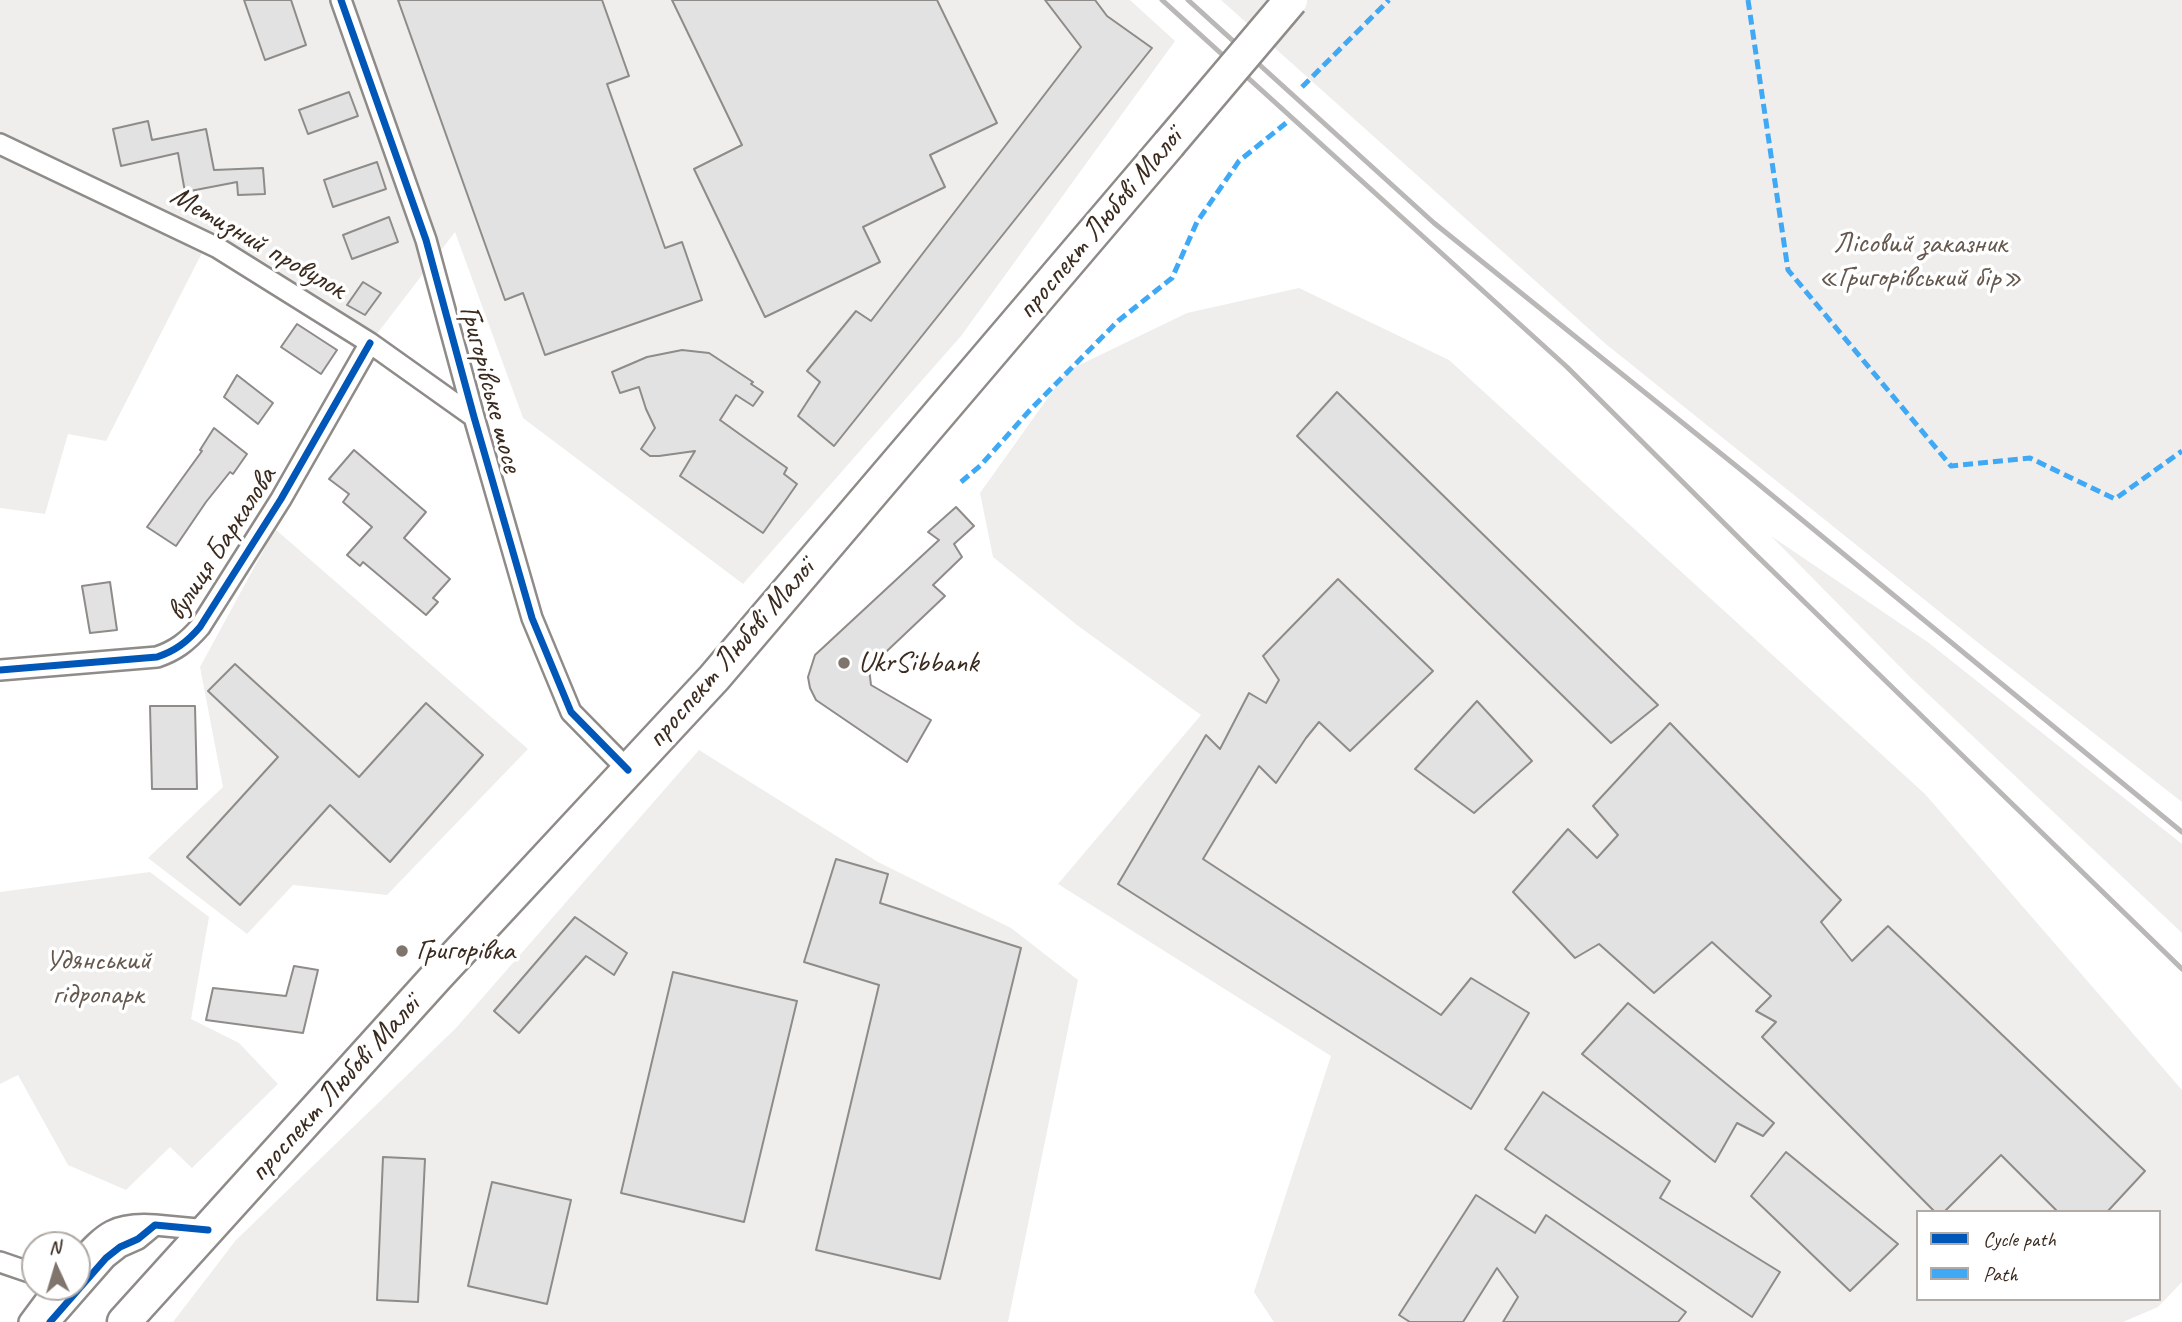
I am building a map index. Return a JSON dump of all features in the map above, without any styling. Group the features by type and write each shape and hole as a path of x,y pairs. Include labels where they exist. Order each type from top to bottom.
{"main road":[{"name":"проспект Любові Малої","path":"124,1322 437,976 714,678 1291,0"}],"street":[{"name":"Григорівське шосе","path":"341,0 426,240 532,618 571,712 628,770"},
{"name":"Метизний провулок","path":"0,144 218,248 370,343 474,417"},
{"name":"вулиця Баркалова","path":"0,670 157,657 172,652 187,642 200,628 281,499 370,343"},
{"path":"91,1247 102,1235 133,1223 208,1230"},
{"path":"50,1322 106,1258 120,1247 138,1239 155,1224"},
{"path":"0,1262 21,1269"},
{"path":"29,1322 45,1301"}],"shaded area":[{"path":"0,0 1130,0 1175,41 961,336 743,584 523,418 455,232 370,343 207,243 106,441 68,434 45,514 0,508"},
{"name":"Лісовий заказник «Григорівський бір»","path":"1221,0 2182,0 2182,802 1981,645 1607,345"},
{"path":"1299,288 1449,360 1925,794 2182,1090 2182,1282 2158,1307 2123,1322 1274,1322 1254,1292 1331,1056 1058,884 1201,715 1077,625 993,557 980,493 1067,371 1187,313"},
{"path":"275,529 528,749 387,895 293,885 247,934 148,858 223,787 200,667"},
{"path":"1771,536 1929,643 2182,844 2182,933 1912,679"},
{"path":"699,750 878,862 1011,928 1078,980 1008,1322 173,1322 236,1240 456,1028"},
{"name":"Удянський гідропарк","path":"150,872 209,917 191,1019 239,1043 278,1084 192,1168 170,1147 126,1190 68,1165 18,1075 0,1084 0,892"}],"building":[{"path":"244,0 291,0 306,45 265,60"},
{"path":"398,0 602,0 629,76 607,84 665,248 682,242 702,300 545,355 523,293 505,300"},
{"path":"672,0 937,0 997,123 930,155 945,187 863,227 880,262 765,317 694,169 742,145"},
{"path":"1045,0 1095,0 1107,16 1152,48 834,446 798,416 820,382 807,371 856,311 871,321 1081,47"},
{"path":"349,92 358,116 308,134 299,110"},
{"path":"148,121 152,140 206,129 214,170 263,168 265,194 238,195 237,182 185,192 178,153 121,166 113,129"},
{"path":"377,162 386,189 333,207 324,180"},
{"path":"389,217 398,242 352,259 343,235"},
{"path":"363,282 381,293 365,315 347,305"},
{"path":"297,324 337,350 321,374 281,347"},
{"path":"682,350 709,353 753,382 751,384 763,392 753,406 736,395 720,420 787,468 784,474 797,484 763,533 680,476 695,451 650,456 641,449 655,428 639,387 620,393 612,372 647,357"},
{"path":"237,375 273,403 258,424 224,397"},
{"path":"1337,392 1658,705 1611,743 1297,436"},
{"path":"214,428 247,454 233,474 230,472 206,502 176,546 147,527 202,451 200,450"},
{"path":"354,450 426,512 404,538 450,579 433,598 438,602 426,615 363,562 360,566 347,555 372,527 343,502 349,494 329,479"},
{"path":"956,507 974,526 954,544 962,557 933,585 945,596 869,668 871,685 931,720 907,762 816,700 808,677 815,655 939,540 928,532"},
{"path":"1338,579 1433,671 1350,751 1319,722 1276,783 1259,766 1203,859 1441,1015 1471,978 1529,1013 1471,1109 1118,884 1206,735 1220,749 1249,693 1266,703 1279,680 1263,656"},
{"path":"110,582 117,630 90,633 82,586"},
{"path":"235,664 359,777 426,703 483,755 390,862 330,805 240,905 187,857 278,757 208,691"},
{"path":"1477,701 1532,761 1474,813 1415,769"},
{"path":"150,706 195,706 197,789 152,789"},
{"path":"1670,723 1841,900 1821,922 1852,961 1888,926 2145,1171 2109,1210 2056,1210 2001,1155 1946,1210 1933,1210 1762,1037 1776,1022 1756,1011 1771,996 1712,942 1654,993 1599,944 1575,958 1513,892 1568,829 1597,858 1618,835 1593,806"},
{"path":"836,859 888,874 880,903 1021,948 940,1279 816,1250 879,985 804,962"},
{"path":"575,917 627,953 614,975 586,956 519,1033 494,1011"},
{"path":"294,966 318,970 303,1033 206,1020 213,988 286,996"},
{"path":"673,972 797,1001 744,1222 621,1193"},
{"path":"1628,1003 1774,1123 1763,1136 1737,1123 1715,1162 1582,1054"},
{"path":"1543,1092 1670,1181 1660,1198 1780,1272 1752,1317 1505,1149"},
{"path":"1786,1152 1898,1244 1850,1291 1751,1196"},
{"path":"383,1157 425,1159 418,1302 377,1300"},
{"path":"492,1182 571,1200 547,1304 468,1286"},
{"path":"1476,1195 1535,1233 1546,1215 1686,1312 1678,1322 1503,1322 1518,1297 1497,1268 1463,1322 1410,1322 1399,1315"}],"railway":[{"path":"1162,0 1567,367 2182,969"},
{"path":"1188,0 1434,223 1745,473 2182,832"}],"marked path":[{"path":"1302,87 1389,0"},
{"path":"1748,0 1788,270 1951,466 2030,458 2115,499 2182,451"},
{"path":"961,482 981,465 1030,410 1118,321 1172,278 1197,222 1239,161 1286,123"}],"cycle path":[{"path":"341,0 426,240 532,618 571,712 628,770"},
{"path":"0,670 157,657 175,649 190,637 200,627 281,499 370,343"},
{"path":"50,1322 106,1258 120,1247 138,1239 155,1225 208,1230"}],"place":[{"name":"UkrSibbank","path":"844,663"},
{"name":"Григорівка","path":"402,951"}]}
